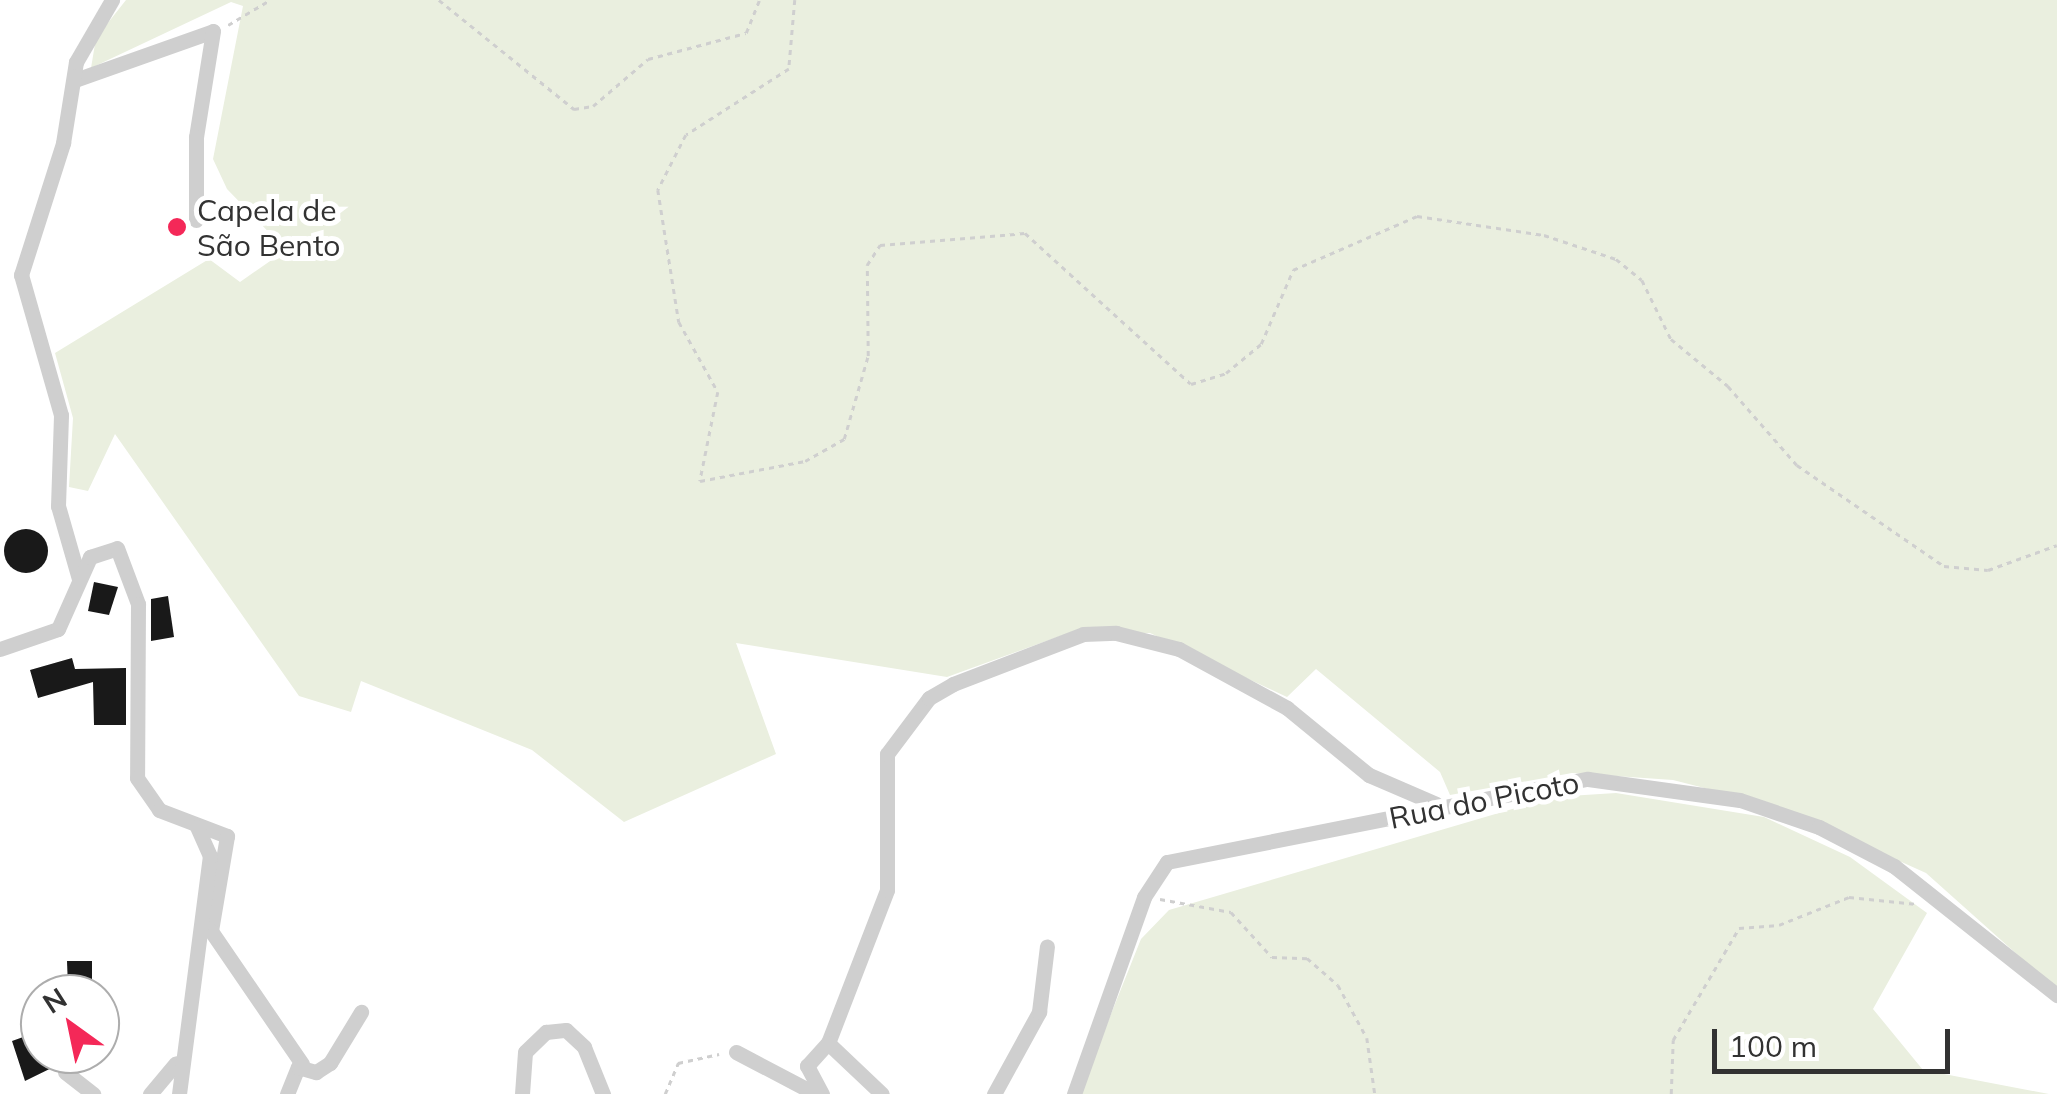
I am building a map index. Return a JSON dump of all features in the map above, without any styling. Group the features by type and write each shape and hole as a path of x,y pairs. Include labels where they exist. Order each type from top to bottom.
{"street":[{"path":"79,578 58,506 61,416 22,274 86,36 112,0"},
{"path":"75,80 214,31 196,137 196,220"},
{"path":"0,649 58,628 79,578 101,546 117,548 138,604 137,778 159,810 226,836 211,931 302,1064 323,1070 361,1012"},
{"path":"819,1094 807,1066 828,1043 884,907 887,754 928,698 953,684 1083,634 1116,633 1179,649 1287,708 1369,775 1436,804"},
{"name":"Rua do Picoto","path":"1074,1094 1144,897 1180,856 1436,804 1588,780 1740,800 1819,827 1943,902 2057,995"},
{"path":"179,1094 178,1060 210,856 197,826"},
{"path":"994,1094 1040,1012 1047,946"},
{"path":"522,1094 525,1052 546,1032 566,1030 590,1056 603,1094"},
{"path":"828,1043 882,1094"},
{"path":"736,1052 819,1094"},
{"path":"150,1094 178,1060"},
{"path":"287,1094 302,1064"},
{"path":"68,1074 93,1094"}],"path":[{"path":"214,31 270,0"},
{"path":"439,0 574,109 593,106 648,58 746,33 759,0"},
{"path":"795,0 789,69 686,135 655,207 679,322 718,392 697,471 711,486 804,461 844,439 868,356 867,265 880,245 1025,233 1191,384 1226,374 1261,344 1293,270 1417,216 1544,235 1616,259 1642,280 1671,339 1728,386 1797,465 1944,566 1988,570 2057,545"},
{"path":"1144,897 1231,912 1272,957 1307,958 1338,985 1367,1038 1375,1094"},
{"path":"1671,1094 1673,1040 1740,928 1779,926 1848,897 1943,902"},
{"path":"664,1094 678,1063 713,1054"}],"green space":[{"path":"126,0 2057,0 2057,990 1926,873 1779,807 1673,780 1572,773 1450,795 1440,772 1316,669 1287,697 1150,633 1063,635 947,677 736,643 776,754 624,822 532,750 361,681 351,712 299,696 115,434 88,491 69,487 73,418 55,353 209,259 240,282 286,250 227,189 213,159 243,6 231,2 91,68 96,38"},
{"path":"1616,793 1764,817 1850,857 1927,913 1873,1009 1923,1070 2049,1094 1079,1094 1141,939 1169,910 1553,797"}],"building":[{"path":"26,529 42,535 48,551 42,567 26,573 10,567 4,551 10,535"},
{"path":"94,582 118,587 109,615 88,611"},
{"path":"168,596 174,637 151,641 151,599"},
{"path":"72,658 75,669 126,668 126,725 94,725 93,682 38,698 30,670"},
{"path":"67,961 92,961 92,974 67,974"},
{"path":"20,1038 20,1066 12,1041"}],"place":[{"name":"Capela de São Bento","path":"177,227"}]}
